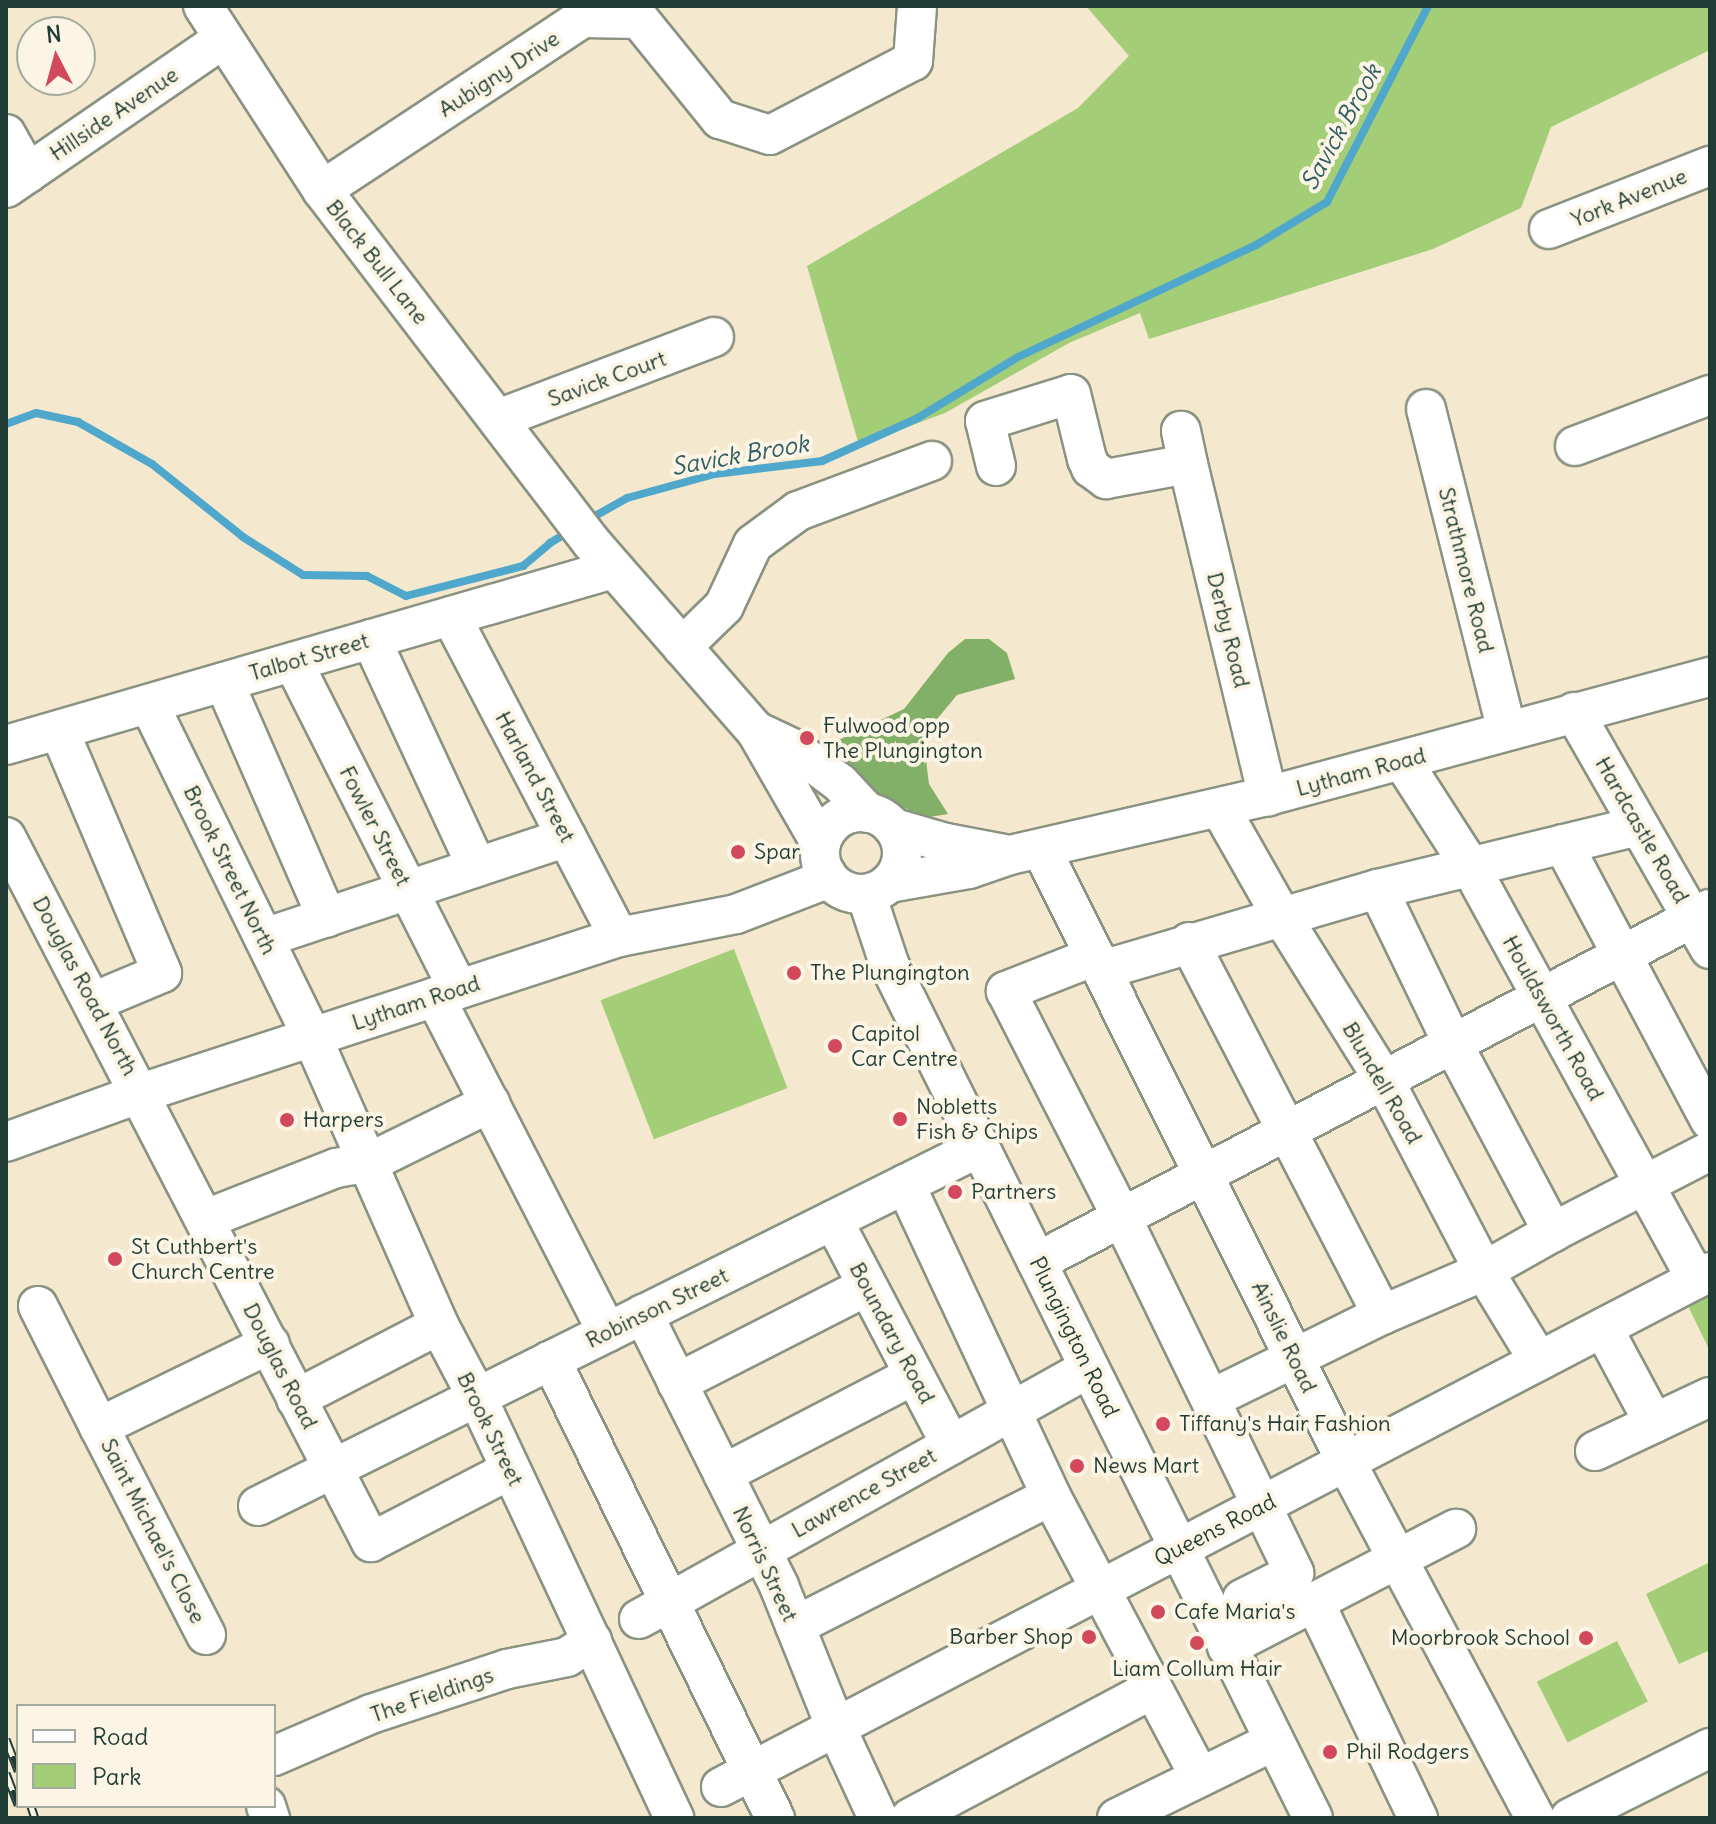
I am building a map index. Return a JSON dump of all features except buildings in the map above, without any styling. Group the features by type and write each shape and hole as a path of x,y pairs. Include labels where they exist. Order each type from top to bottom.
{"street":[{"name":"Black Bull Lane","path":"203,6 322,190 602,556"},
{"name":"Aubigny Drive","path":"322,190 583,18 639,19 720,119 770,135 913,61 917,6"},
{"name":"Hillside Avenue","path":"17,181 223,39"},
{"path":"6,134 17,181"},
{"name":"York Avenue","path":"1549,229 1710,166"},
{"name":"Savick Court","path":"498,419 714,337"},
{"name":"Derby Road","path":"996,466 985,421 1071,394 1087,459 1099,476 1118,479 1175,455 1268,796"},
{"path":"1575,446 1710,395"},
{"name":"Strathmore Road","path":"1426,409 1507,731"},
{"path":"682,647 724,606 753,544 798,511 932,461"},
{"path":"602,556 756,731 836,886 878,889 902,861 902,844 840,783 794,749 756,731"},
{"name":"Talbot Street","path":"6,745 451,616 602,556"},
{"name":"Harland Street","path":"451,616 619,937"},
{"path":"371,639 477,867"},
{"name":"Fowler Street","path":"293,662 408,890 447,993"},
{"name":"Lytham Road","path":"878,889 1403,762 1574,712 1710,677"},
{"path":"224,682 327,918"},
{"name":"Brook Street North","path":"149,704 312,1037"},
{"name":"Hardcastle Road","path":"1574,712 1639,826 1704,925"},
{"path":"59,730 162,973 93,1002"},
{"name":"Houldsworth Road","path":"1403,762 1470,866 1644,1185 1703,1276"},
{"name":"Blundell Road","path":"1220,808 1282,917 1384,1080 1484,1271 1539,1361"},
{"path":"823,859 827,830 838,819 852,813 881,820"},
{"name":"Lytham Road","path":"881,820 946,843 1026,852"},
{"path":"1242,1599 1294,1573 1121,1216 1006,991 1098,963 1189,942 1378,889 1639,826"},
{"name":"Douglas Road North","path":"6,837 141,1093"},
{"path":"264,938 567,837"},
{"path":"1563,844 1710,1120"},
{"name":"Ainslie Road","path":"1026,852 1098,963 1346,1462 1535,1818"},
{"name":"Lytham Road","path":"6,1142 141,1093 619,937 736,914 819,882 823,859"},
{"name":"Plungington Road","path":"878,889 890,966 1313,1818"},
{"path":"1378,889 1454,1046 1553,1232"},
{"path":"1037,1262 1622,956 1704,925"},
{"path":"1189,942 1382,1315"},
{"path":"447,993 490,1103 607,1332"},
{"name":"Brook Street","path":"312,1037 370,1162 439,1325 477,1397 674,1818"},
{"name":"Douglas Road","path":"141,1093 371,1542 510,1470"},
{"path":"206,1219 336,1168 370,1162 490,1103"},
{"name":"Robinson Street","path":"258,1506 980,1147"},
{"path":"1211,1399 1382,1315 1484,1271 1710,1151"},
{"path":"905,1184 1051,1496 1200,1777"},
{"name":"Boundary Road","path":"833,1220 951,1445"},
{"name":"Queens Road","path":"737,1779 835,1725 1703,1276"},
{"path":"677,1383 867,1286"},
{"name":"Saint Michael's Close","path":"38,1306 206,1635"},
{"name":"Norris Street","path":"643,1314 761,1550 878,1818"},
{"path":"296,1399 439,1325"},
{"path":"1603,1328 1654,1423"},
{"name":"Saint Michael's Close","path":"99,1427 270,1344"},
{"path":"551,1360 653,1610 737,1779 775,1818"},
{"name":"Lawrence Street","path":"653,1610 1089,1368"},
{"path":"723,1474 914,1375"},
{"path":"1595,1451 1710,1397"},
{"path":"795,1626 1051,1496"},
{"path":"1227,1647 1456,1529"},
{"path":"1314,1601 1418,1818"},
{"name":"The Fieldings","path":"276,1755 371,1714 507,1669 567,1657 592,1641"},
{"path":"910,1818 1153,1689"},
{"path":"1117,1818 1274,1741"},
{"path":"1570,1818 1710,1748"}],"green space":[{"path":"1086,6 1710,6 1710,50 1551,127 1521,208 1433,249 1149,339 1140,313 1069,343 945,413 859,445 807,266 1078,108 1129,56"},
{"path":"965,639 989,639 1007,653 1015,679 957,695 923,736 929,784 948,814 923,818 875,791 830,744 904,709 948,653"},
{"path":"734,949 787,1088 654,1139 600,1000"},
{"path":"1710,1294 1710,1351 1688,1306"},
{"path":"1710,1562 1710,1650 1679,1664 1646,1594"},
{"path":"1617,1641 1648,1702 1568,1742 1537,1682"}],"waterway":[{"name":"Savick Brook","path":"588,520 627,498 715,474 822,461 916,419 1018,357 1256,245 1327,202 1428,6"},
{"name":"Savick Brook","path":"6,424 36,413 78,422 152,464 243,537 303,575 367,576 406,596 523,566 570,531"}],"railway":[{"path":"6,1739 16,1766"},
{"path":"6,1773 16,1800"},
{"path":"32,1808 35,1818"}],"place":[{"name":"Fulwood opp The Plungington","path":"807,738"},
{"name":"Spar","path":"738,852"},
{"name":"The Plungington","path":"794,973"},
{"name":"Capitol Car Centre","path":"835,1046"},
{"name":"Nobletts Fish & Chips","path":"900,1119"},
{"name":"Harpers","path":"287,1120"},
{"name":"Partners","path":"955,1192"},
{"name":"St Cuthbert's Church Centre","path":"115,1259"},
{"name":"Tiffany's Hair Fashion","path":"1163,1424"},
{"name":"News Mart","path":"1077,1466"},
{"name":"Cafe Maria's","path":"1158,1612"},
{"name":"Barber Shop","path":"1089,1637"},
{"name":"Moorbrook School","path":"1586,1638"},
{"name":"Liam Collum Hair","path":"1197,1643"},
{"name":"Phil Rodgers","path":"1330,1752"}]}
